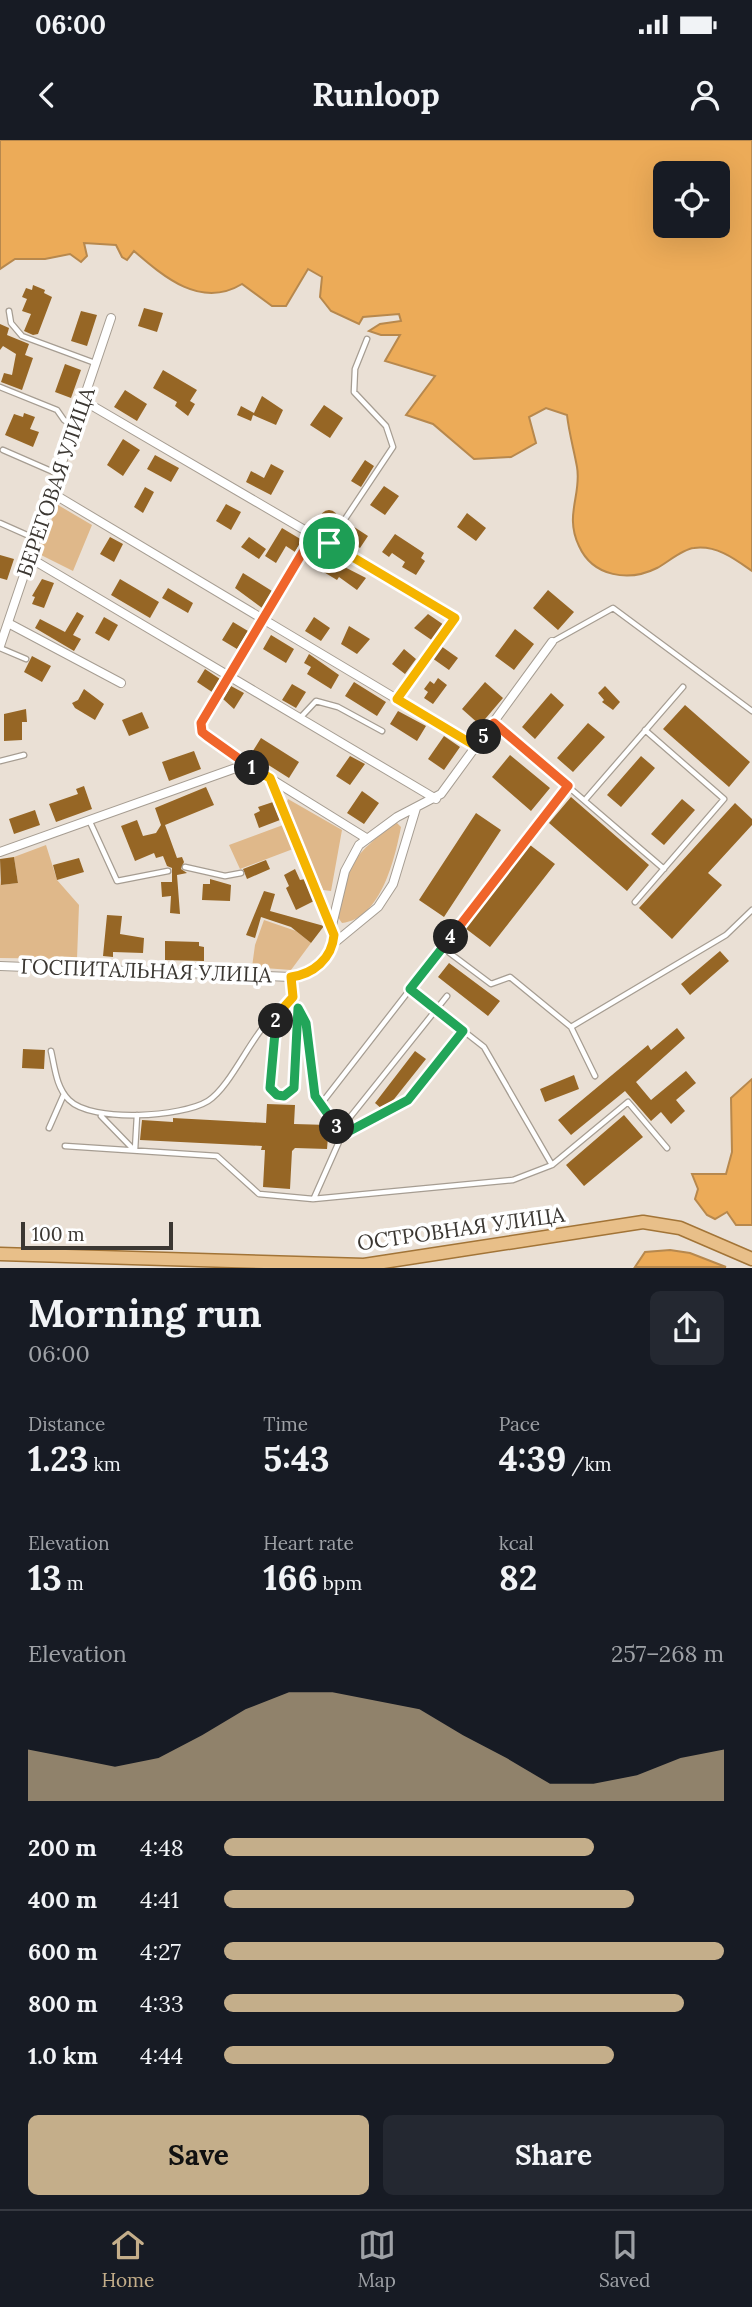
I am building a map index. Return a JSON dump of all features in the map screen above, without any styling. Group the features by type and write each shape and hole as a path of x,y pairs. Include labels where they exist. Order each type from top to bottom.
{"main road":[{"name":"ОСТРОВНАЯ УЛИЦА","path":"0,1254 365,1265 643,1222 680,1228 749,1258"}],"street":[{"name":"БЕРЕГОВАЯ УЛИЦА","path":"0,647 111,318"},
{"path":"84,401 455,618"},
{"path":"52,493 264,617 477,747"},
{"path":"313,535 201,723 202,732 247,764 366,838"},
{"path":"30,558 230,674 436,799"},
{"path":"8,623 121,683"},
{"path":"333,944 332,925 345,871 354,852 366,838 436,799 552,642"},
{"path":"0,852 247,764"},
{"path":"270,778 332,925"},
{"path":"291,977 309,973 327,957 333,944 377,907 393,884 416,808"},
{"name":"ГОСПИТАЛЬНАЯ УЛИЦА","path":"0,966 291,977"}],"lane":[{"path":"9,311 10,323 22,336 96,364"},
{"path":"329,543 393,447 392,437 386,426 354,392 355,369 367,338"},
{"path":"0,387 57,410 64,420 75,426"},
{"path":"4,450 59,475"},
{"path":"0,523 36,540"},
{"path":"552,642 613,608 752,711"},
{"path":"397,699 455,618"},
{"path":"0,647 26,659"},
{"path":"584,800 683,687"},
{"path":"301,717 317,701 338,707 382,731"},
{"path":"494,723 664,869"},
{"path":"635,902 724,799 645,730"},
{"path":"0,761 24,755"},
{"path":"321,1104 568,786"},
{"path":"90,822 117,881 168,871"},
{"path":"186,867 225,876 241,873"},
{"path":"572,1027 726,935 752,910"},
{"path":"443,948 491,984 510,977 572,1027 595,1076"},
{"path":"291,977 293,997 306,1023 315,1096 342,1135"},
{"path":"410,989 484,1047 552,1165"},
{"path":"313,1199 347,1121 447,996"},
{"path":"51,1051 64,1094 83,1110 101,1116 137,1115 182,1109 208,1101 270,1019 293,997"},
{"path":"277,1015 270,1086 275,1094 284,1096 292,1091 294,1085 298,1008"},
{"path":"342,1135 408,1100 463,1031"},
{"path":"49,1128 64,1094"},
{"path":"65,1146 217,1156 259,1194 313,1199 513,1180 552,1165 628,1102 667,1148"},
{"path":"135,1150 137,1115"},
{"path":"101,1116 135,1150"}],"shaded area":[{"path":"0,140 752,140 752,571 725,554 702,548 685,551 657,568 635,575 613,574 593,564 579,546 573,524 578,477 567,415 546,408 529,417 536,443 511,457 474,459 433,424 406,415 435,376 385,361 400,335 381,335 369,331 380,324 401,321 399,314 363,317 359,324 331,311 320,297 322,277 308,269 286,306 272,306 242,284 227,291 212,293 184,287 158,271 134,251 127,260 122,257 116,245 84,243 87,256 81,262 70,254 45,259 15,259 0,269"},
{"path":"58,505 92,525 73,571 37,553"},
{"path":"288,799 342,830 331,891 323,890 285,808"},
{"path":"396,822 401,827 395,855 384,885 367,911 342,923 337,916 349,871 362,852"},
{"path":"283,825 293,849 240,869 229,845"},
{"path":"46,845 57,880 79,905 77,959 0,958 0,880 1,885 18,883 14,857"},
{"path":"264,920 296,931 311,943 291,970 252,967 255,945"},
{"path":"752,1079 752,1225 736,1225 727,1212 715,1219 707,1215 695,1199 698,1189 692,1174 726,1174 732,1152 731,1098"},
{"path":"670,1250 690,1253 726,1267 635,1267 645,1252"}],"building":[{"path":"33,285 45,290 44,293 52,297 38,334 33,335 24,331 31,314 22,311 27,299 22,297 26,288 32,290"},
{"path":"144,308 163,313 157,332 138,326"},
{"path":"81,311 97,315 87,346 71,341"},
{"path":"0,324 9,328 7,335 29,344 25,355 33,358 22,390 1,382 4,373 12,375 16,354 3,346 0,350"},
{"path":"65,364 81,370 71,398 55,392"},
{"path":"163,370 197,390 190,401 195,404 188,416 175,406 177,402 153,388"},
{"path":"125,390 147,404 137,421 114,407"},
{"path":"262,396 283,410 276,425 253,415 251,421 237,415 241,406 254,413"},
{"path":"324,405 343,418 330,438 310,425"},
{"path":"24,413 35,417 30,429 39,432 33,447 5,435 14,414 23,417"},
{"path":"123,439 140,450 123,476 107,465"},
{"path":"155,455 179,468 171,482 147,469"},
{"path":"365,460 374,466 361,487 351,481"},
{"path":"271,464 284,471 271,495 246,482 251,471 264,478"},
{"path":"384,486 399,496 385,515 370,505"},
{"path":"145,487 154,492 143,513 134,507"},
{"path":"226,504 241,512 231,530 216,521"},
{"path":"329,510 335,513 338,519 335,525 329,528 323,525 320,519 323,513"},
{"path":"467,513 486,528 476,541 457,527"},
{"path":"348,523 368,536 360,548 340,535"},
{"path":"282,528 302,540 295,552 286,546 276,563 265,556"},
{"path":"395,534 424,553 421,558 425,561 416,575 402,567 405,562 392,553 389,557 382,552"},
{"path":"110,537 123,544 114,562 100,554"},
{"path":"249,537 266,549 259,559 241,547"},
{"path":"0,555 14,559 7,580 0,578"},
{"path":"329,559 366,578 357,590 339,577 337,580 322,571"},
{"path":"243,573 272,591 262,608 235,588"},
{"path":"42,579 54,583 44,608 32,604 35,597 32,596"},
{"path":"120,579 159,602 150,618 111,595"},
{"path":"168,588 193,603 188,613 162,598"},
{"path":"548,590 574,612 558,630 533,608"},
{"path":"77,612 84,616 73,635 81,639 74,651 35,628 40,619 65,632"},
{"path":"428,614 444,625 433,641 414,628"},
{"path":"104,617 118,625 109,641 95,633"},
{"path":"314,617 330,628 321,641 305,631"},
{"path":"233,622 248,631 237,649 222,640"},
{"path":"349,626 370,639 357,654 341,644"},
{"path":"515,629 534,644 514,670 495,656"},
{"path":"271,635 294,649 286,663 263,649"},
{"path":"441,646 458,658 449,670 432,658"},
{"path":"404,649 416,659 405,674 392,664"},
{"path":"309,654 339,675 331,689 307,674 311,667 304,663"},
{"path":"32,656 51,666 42,682 24,672"},
{"path":"205,669 220,679 212,692 197,682"},
{"path":"438,678 447,685 433,704 424,698 428,692 424,689 430,681 434,684"},
{"path":"354,682 386,702 377,716 345,696"},
{"path":"485,682 503,698 480,725 462,709"},
{"path":"292,684 306,692 296,708 282,700"},
{"path":"231,686 244,693 234,709 223,699"},
{"path":"605,686 620,702 613,710 602,702 604,700 598,693"},
{"path":"84,689 104,704 95,720 75,708 72,703 78,700"},
{"path":"551,693 564,705 535,739 522,727"},
{"path":"685,705 750,762 729,787 663,729"},
{"path":"26,709 27,722 22,722 22,740 4,741 4,714"},
{"path":"398,711 426,726 417,741 390,724"},
{"path":"142,712 149,728 129,736 122,720"},
{"path":"588,723 605,737 573,772 557,758"},
{"path":"444,736 460,747 444,770 428,759"},
{"path":"261,738 299,762 289,778 251,754"},
{"path":"194,751 201,769 169,781 162,762"},
{"path":"510,755 550,788 531,811 492,777"},
{"path":"350,756 365,764 350,785 336,776"},
{"path":"641,756 655,768 621,807 607,795"},
{"path":"84,786 92,809 56,822 49,804 78,794 76,789"},
{"path":"206,787 214,805 165,825 177,858 182,857 184,862 181,869 187,873 177,875 180,914 170,913 171,896 162,897 161,882 172,882 172,868 167,866 163,856 156,858 154,853 135,861 121,826 137,820 143,836 156,833 161,825 155,808"},
{"path":"362,791 379,803 364,824 347,813"},
{"path":"571,797 649,865 627,891 549,823"},
{"path":"682,799 695,810 664,845 651,834"},
{"path":"273,802 280,820 259,828 254,814 260,811 258,807"},
{"path":"735,803 752,819 752,825 708,873 722,885 672,939 639,908"},
{"path":"35,810 40,825 14,834 9,819"},
{"path":"476,813 501,830 444,917 419,900"},
{"path":"530,845 555,864 490,947 465,928"},
{"path":"14,857 18,883 1,885 0,859"},
{"path":"79,858 84,872 57,880 53,865"},
{"path":"266,860 270,869 247,879 243,869"},
{"path":"295,869 300,880 305,879 314,901 296,910 286,888 289,886 284,875"},
{"path":"210,879 231,885 230,901 202,900 203,884 210,884"},
{"path":"264,891 275,894 270,911 324,926 311,943 291,927 261,917 255,938 246,935"},
{"path":"107,915 122,916 120,934 144,938 143,953 113,952 113,957 103,956"},
{"path":"165,941 199,942 199,946 204,947 204,961 165,960"},
{"path":"720,951 729,961 690,995 681,984"},
{"path":"449,963 500,1001 488,1016 438,977"},
{"path":"677,1028 685,1038 636,1082 651,1100 686,1071 696,1083 676,1100 685,1111 671,1124 661,1112 651,1121 625,1091 571,1135 558,1120 648,1045 651,1050"},
{"path":"23,1049 45,1050 44,1069 22,1068"},
{"path":"415,1051 426,1059 391,1103 382,1109 375,1103"},
{"path":"574,1075 579,1089 545,1102 540,1089"},
{"path":"267,1104 295,1105 294,1124 329,1125 327,1149 295,1148 292,1151 290,1189 263,1187 265,1150 261,1150 262,1146 140,1140 142,1120 173,1122 173,1118 266,1123"},
{"path":"624,1115 643,1137 584,1186 566,1165"}],"route":[{"path":"313,535 329,543 455,618 397,699 477,747 494,723 568,786 410,989 463,1031 408,1100 376,1120 342,1135 315,1096 306,1023 298,1008 294,1088 281,1096 275,1094 270,1086 277,1015 293,997 291,977 309,973 327,957 333,944 334,930 270,778 207,736 202,732 201,723 313,535"}]}
